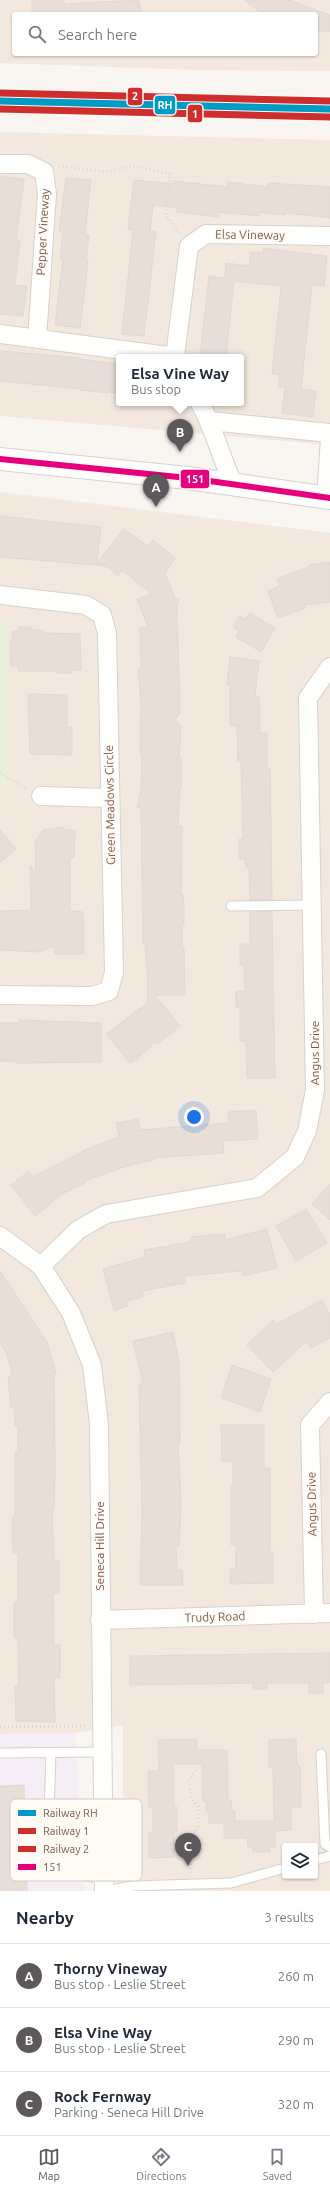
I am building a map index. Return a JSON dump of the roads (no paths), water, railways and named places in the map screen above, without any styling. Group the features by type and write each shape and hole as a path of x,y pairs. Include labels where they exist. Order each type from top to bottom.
{"main road":[{"path":"0,459 233,484 328,498"}],"street":[{"name":"Pepper Vineway","path":"0,164 28,164 44,172 47,194 37,339"},
{"name":"Elsa Vineway","path":"175,354 189,246 206,234 330,236"},
{"path":"0,334 159,354"},
{"path":"202,406 210,421 222,459 233,484"},
{"path":"210,421 330,433"},
{"path":"328,498 330,438"},
{"name":"Green Meadows Circle","path":"0,594 86,605 102,615 107,633 114,972 108,991 92,996 0,994"},
{"name":"Angus Drive","path":"41,1266 78,1230 106,1214 257,1188 294,1157 307,1131 315,1090 313,905 308,698 330,667"},
{"path":"41,796 110,798"},
{"name":"Seneca Hill Drive","path":"0,1236 41,1266 71,1313 92,1365 99,1424 103,1799"},
{"name":"Angus Drive","path":"322,1614 310,1425 330,1402"},
{"name":"Trudy Road","path":"100,1620 322,1614"}],"lane":[{"path":"231,906 313,905"},
{"path":"0,1754 102,1752"},
{"path":"49,1799 51,1753"},
{"path":"321,1754 326,1844 330,1846"},
{"path":"318,1859 330,1856"},
{"path":"93,1881 104,1887 134,1889 231,1882 282,1869"}],"rail line":[{"name":"2","path":"0,93 330,101"},
{"name":"RH","path":"0,101 330,109"},
{"name":"1","path":"0,109 330,117"}],"place":[{"name":"Elsa Vine Way","path":"180,452"},
{"name":"Thorny Vineway","path":"156,507"},
{"name":"Rock Fernway","path":"188,1866"}]}
